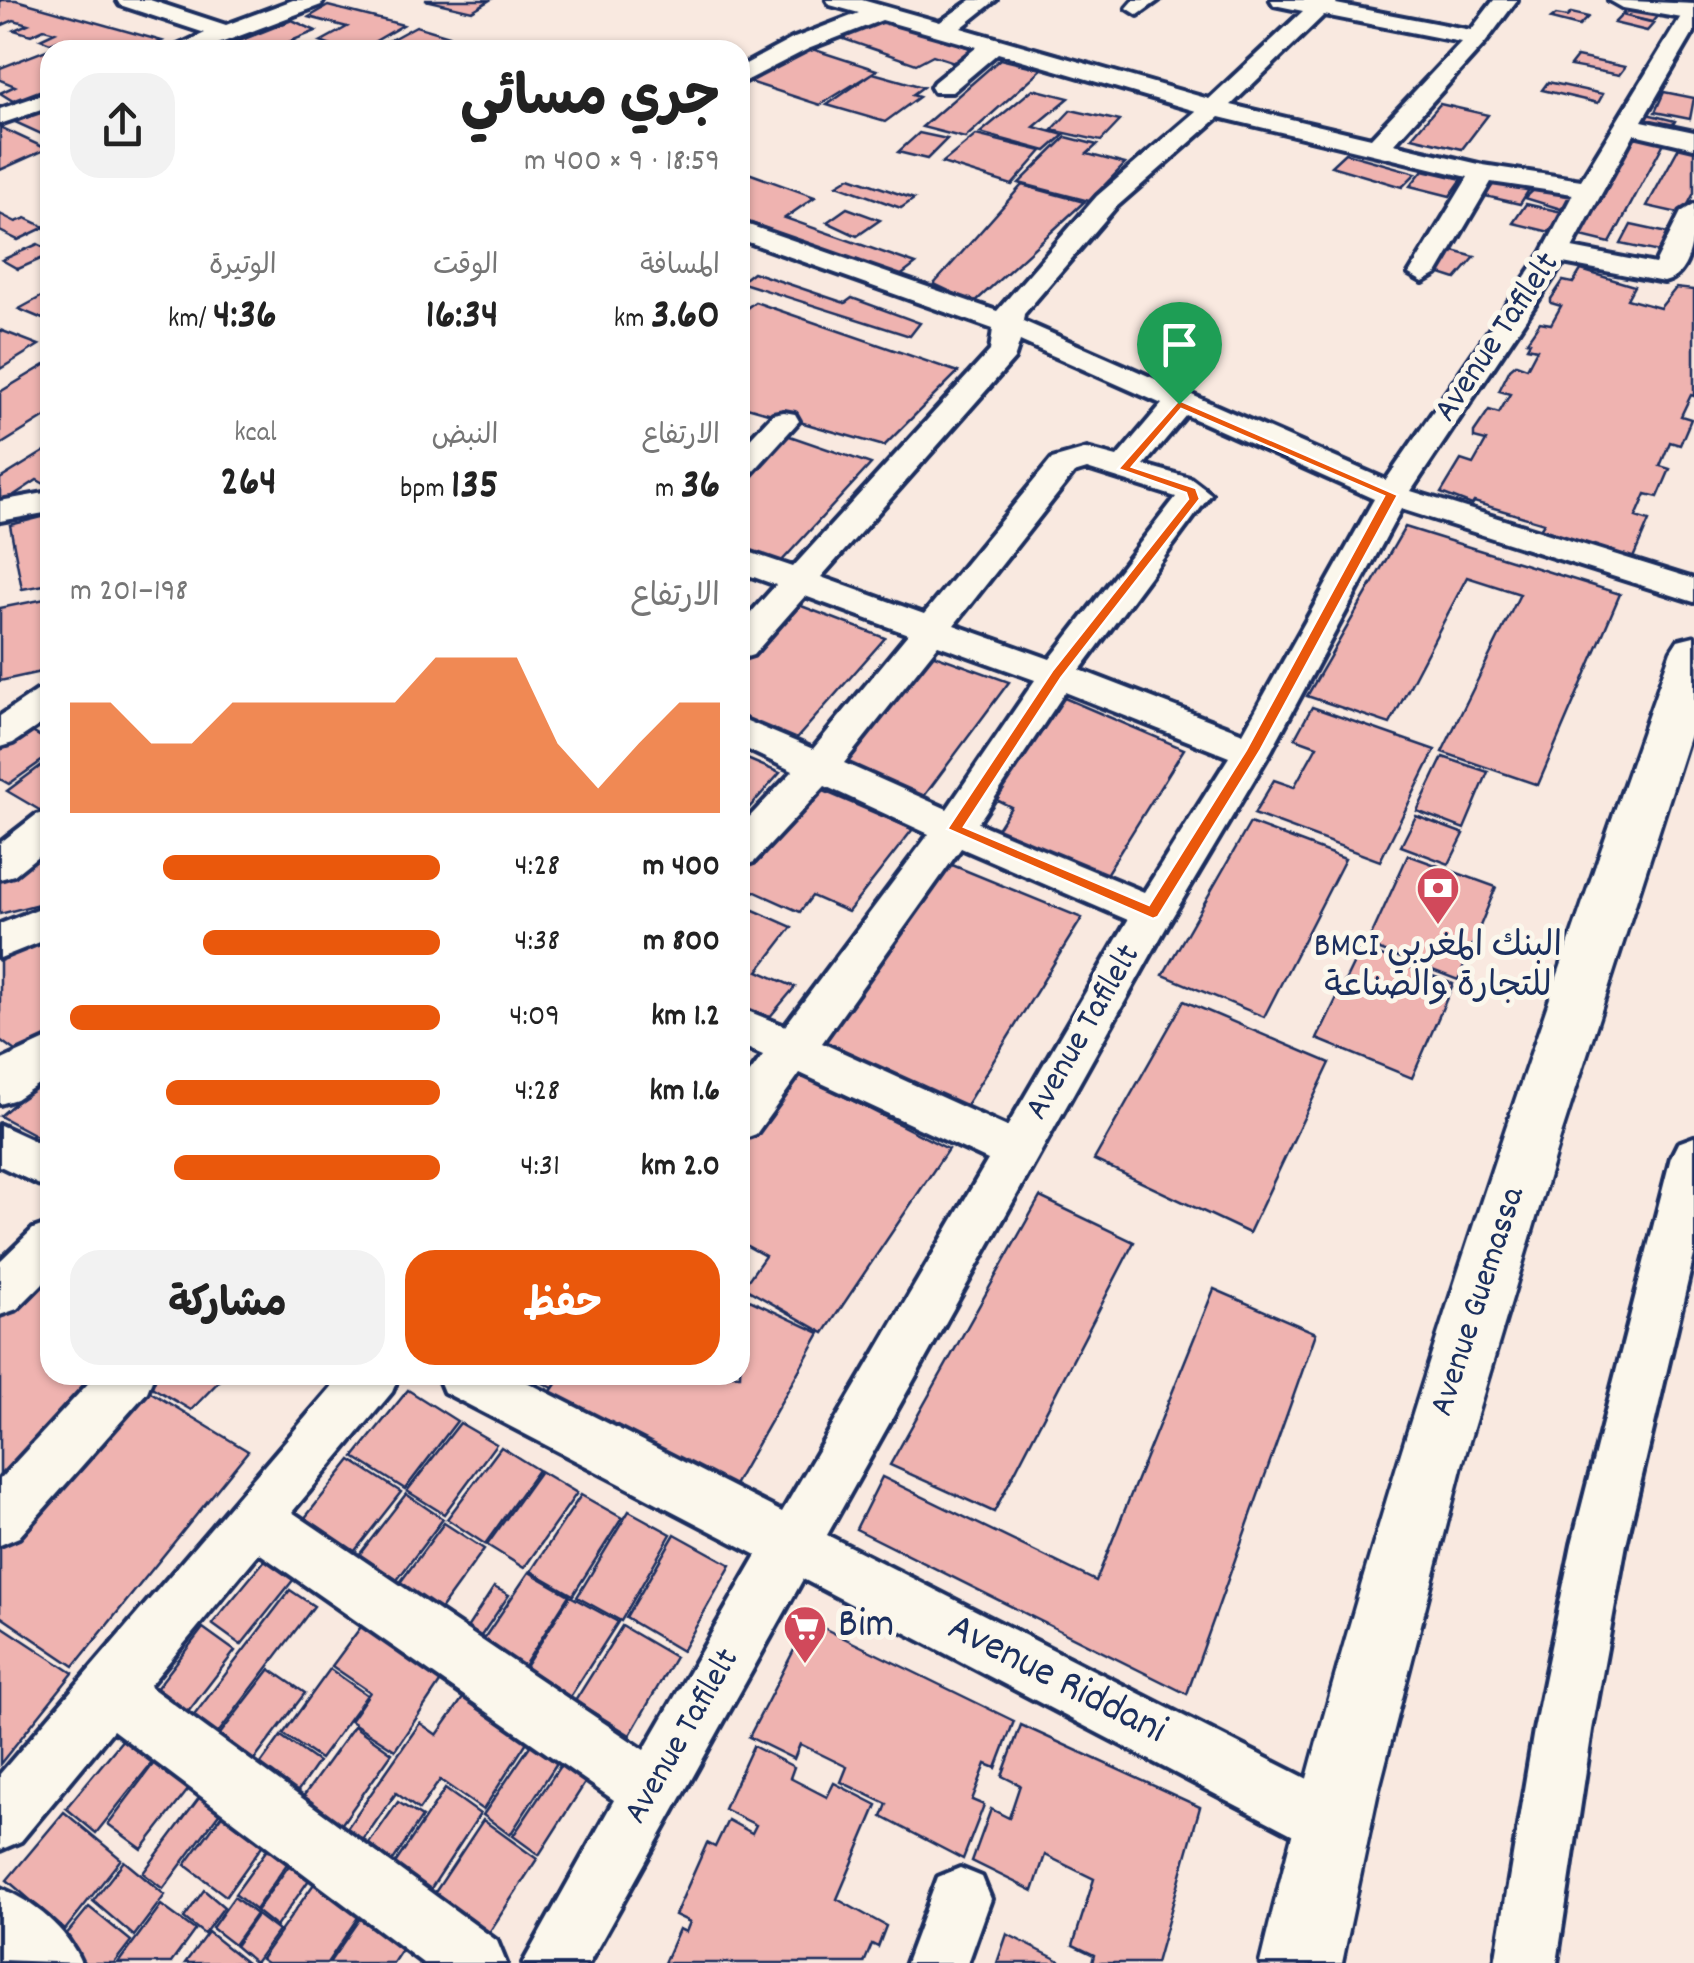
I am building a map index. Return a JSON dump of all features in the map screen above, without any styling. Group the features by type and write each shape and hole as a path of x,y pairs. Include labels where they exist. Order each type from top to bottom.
{"main road":[{"name":"Avenue Guemassa","path":"1301,1963 1330,1822 1436,1436 1694,651"}],"street":[{"path":"128,0 227,32"},
{"path":"207,40 313,0"},
{"path":"838,0 1214,108 1482,173 1589,189"},
{"path":"945,29 986,0"},
{"path":"1282,0 1322,4 1476,38"},
{"path":"1377,147 1506,0"},
{"path":"1623,0 1666,3 1694,12"},
{"path":"750,636 1004,353 1010,332 1007,324 1021,298 1106,202 1214,108 1322,4"},
{"path":"750,72 800,44 884,11"},
{"name":"Avenue Tafilelt","path":"554,1963 1153,913 1252,751 1392,495 1556,253 1589,189 1694,12"},
{"path":"943,87 995,44"},
{"path":"5,110 40,102"},
{"path":"1627,126 1694,140"},
{"path":"1423,274 1482,173"},
{"path":"1556,253 1664,274 1694,212"},
{"path":"750,234 1007,324 1179,404 1392,495 1694,592"},
{"path":"1124,469 1179,404"},
{"path":"750,457 784,421"},
{"path":"750,841 819,768 1063,466 1087,458 1191,490 1194,499 1056,675 954,829 750,1107"},
{"path":"0,511 40,504"},
{"path":"750,563 1252,751"},
{"path":"0,734 40,707"},
{"path":"750,736 954,829 1153,913"},
{"path":"0,864 40,833"},
{"path":"0,942 40,924"},
{"path":"750,1029 1016,1152"},
{"path":"0,1086 40,1061"},
{"path":"0,1144 40,1165"},
{"path":"1526,1963 1562,1730 1600,1544 1694,1157"},
{"path":"0,1293 40,1254"},
{"path":"0,1518 120,1385"},
{"path":"0,1820 366,1385"},
{"name":"Avenue Riddani","path":"481,1385 1330,1822"},
{"path":"254,1518 653,1791"},
{"path":"109,1691 475,1963"},
{"path":"938,1963 960,1898"},
{"path":"0,1918 50,1963"}],"building":[{"path":"0,0 16,0 158,40 42,40 55,32 44,29 31,35 14,30 28,24 14,20 0,26"},
{"path":"425,0 490,0 472,11"},
{"path":"328,6 403,25 377,40 324,40 347,27 309,17"},
{"path":"1628,6 1660,13 1652,22 1622,15"},
{"path":"1571,13 1588,17 1579,26 1551,19 1556,15 1567,17"},
{"path":"1622,15 1654,23 1647,31 1614,23"},
{"path":"881,17 976,50 954,62 933,55 916,64 841,38"},
{"path":"292,20 316,31 294,40 242,40"},
{"path":"416,26 463,40 390,40"},
{"path":"809,48 877,70 820,105 750,82"},
{"path":"40,52 40,91 13,101 0,93 15,86 0,80 0,68"},
{"path":"1577,57 1625,67 1619,75 1570,66"},
{"path":"1000,59 1042,69 965,138 922,127"},
{"path":"873,73 923,87 912,95 919,97 885,122 827,105"},
{"path":"1548,82 1603,94 1598,103 1542,90"},
{"path":"1033,89 1069,98 1034,127 1064,135 1046,151 980,133"},
{"path":"1664,92 1694,98 1690,119 1655,112"},
{"path":"1440,104 1488,115 1462,149 1412,137"},
{"path":"1071,110 1120,121 1101,141 1052,130"},
{"path":"40,111 40,133 15,122"},
{"path":"1639,112 1675,121 1668,133 1630,124"},
{"path":"0,127 40,146 40,152 0,170"},
{"path":"1632,131 1666,139 1610,243 1573,234"},
{"path":"919,133 947,139 927,159 898,152"},
{"path":"976,135 1042,151 1012,185 942,163"},
{"path":"1066,137 1097,145 1087,154 1125,164 1089,201 1019,183"},
{"path":"1683,140 1694,143 1694,193 1683,214 1647,206"},
{"path":"1345,153 1416,173 1402,187 1331,166"},
{"path":"1423,170 1462,179 1450,196 1410,186"},
{"path":"750,174 815,197 785,218 916,264 899,277 750,223"},
{"path":"850,177 914,199 901,208 837,185"},
{"path":"1498,177 1532,185 1520,204 1485,196"},
{"path":"1022,185 1084,202 974,303 934,284"},
{"path":"1538,186 1574,197 1561,209 1525,198"},
{"path":"1526,204 1562,212 1550,232 1513,223"},
{"path":"847,208 880,220 857,236 827,222"},
{"path":"0,214 16,222 26,218 40,225 40,229 18,240 0,231"},
{"path":"1631,225 1677,235 1669,254 1621,244"},
{"path":"40,245 40,259 18,269 2,260"},
{"path":"1453,251 1475,257 1456,279 1434,272"},
{"path":"1581,270 1634,286 1627,299 1660,308 1676,288 1694,290 1694,396 1691,395 1681,416 1691,419 1680,445 1670,442 1660,466 1670,469 1658,497 1646,494 1636,517 1649,521 1633,558 1540,529 1544,523 1441,493 1461,460 1473,464 1486,441 1474,438 1474,432 1489,410 1499,413 1510,394 1499,391 1510,369 1516,364 1527,368 1537,349 1527,347 1527,341 1540,322 1551,324 1561,306 1551,303 1551,299 1563,281 1573,283"},
{"path":"753,272 845,303 852,298 920,323 910,336 750,285"},
{"path":"40,297 40,318 19,309"},
{"path":"755,302 958,372 884,446 750,408 750,306"},
{"path":"0,330 39,345 0,369"},
{"path":"40,368 40,420 0,445 0,392"},
{"path":"784,434 871,464 779,564 750,554 750,470"},
{"path":"40,454 40,482 5,501 0,498 0,479"},
{"path":"40,518 40,586 22,589 10,525"},
{"path":"1405,527 1620,594 1538,785 1442,752 1520,594 1467,577 1390,724 1307,696"},
{"path":"40,600 40,672 0,681 0,608"},
{"path":"791,602 885,638 790,746 750,729 750,646"},
{"path":"918,649 1009,682 919,803 824,766"},
{"path":"1055,694 1184,749 1102,881 995,832 1011,807 987,795"},
{"path":"1312,707 1435,750 1380,861 1254,814 1274,780 1294,787 1317,746 1295,738"},
{"path":"21,726 40,736 40,762 9,784 0,779 0,740"},
{"path":"1443,757 1488,772 1464,829 1417,811"},
{"path":"750,760 780,773 750,807"},
{"path":"40,766 40,810 7,791"},
{"path":"812,786 913,829 848,912 812,896 800,912 750,890 750,847"},
{"path":"1416,816 1464,834 1449,864 1401,846"},
{"path":"1250,823 1345,859 1264,1017 1163,975"},
{"path":"40,842 40,904 0,914 0,872"},
{"path":"1408,855 1496,887 1458,980 1367,945"},
{"path":"940,860 1082,918 960,1115 807,1045"},
{"path":"750,908 792,927 758,971 795,987 763,1025 750,1020"},
{"path":"40,940 40,1044 15,1051 0,1040 0,960"},
{"path":"1361,948 1453,984 1412,1078 1317,1039"},
{"path":"1184,1001 1330,1063 1249,1233 1094,1160"},
{"path":"794,1071 948,1149 824,1333 750,1291 750,1277 765,1256 750,1248 750,1129"},
{"path":"40,1082 40,1138 0,1116"},
{"path":"1040,1197 1134,1242 994,1512 890,1465"},
{"path":"40,1264 40,1385 103,1385 0,1483 0,1306"},
{"path":"1214,1289 1316,1333 1187,1694 856,1529 882,1477 1096,1581"},
{"path":"750,1300 820,1333 733,1487 549,1394 555,1385 750,1385"},
{"path":"139,1385 248,1451 74,1666 0,1616 0,1545"},
{"path":"148,1385 215,1385 191,1410"},
{"path":"408,1390 457,1421 405,1489 354,1457"},
{"path":"460,1423 496,1444 444,1514 407,1491"},
{"path":"501,1447 538,1470 485,1544 447,1519"},
{"path":"351,1460 401,1492 354,1552 304,1519"},
{"path":"540,1471 577,1493 524,1568 487,1545"},
{"path":"406,1494 443,1519 397,1580 359,1555"},
{"path":"581,1495 622,1518 573,1595 531,1571"},
{"path":"629,1511 671,1534 621,1621 577,1597"},
{"path":"444,1523 484,1549 439,1611 399,1584"},
{"path":"675,1534 731,1565 682,1651 626,1618"},
{"path":"270,1554 298,1574 241,1645 212,1624"},
{"path":"529,1572 569,1595 524,1666 483,1640"},
{"path":"494,1587 509,1595 481,1636 467,1628"},
{"path":"290,1590 314,1606 206,1749 182,1731"},
{"path":"570,1596 618,1622 570,1697 525,1667"},
{"path":"369,1616 450,1668 395,1750 350,1721 370,1692 332,1666"},
{"path":"809,1621 1014,1721 996,1768 986,1764 972,1800 984,1805 963,1859 882,1817 887,1804 841,1782 847,1767 800,1744 794,1759 749,1737"},
{"path":"0,1625 73,1673 0,1764"},
{"path":"622,1626 675,1657 630,1735 575,1701"},
{"path":"203,1628 235,1651 181,1721 149,1698"},
{"path":"270,1669 305,1693 252,1763 217,1738"},
{"path":"330,1669 367,1695 320,1759 283,1734"},
{"path":"470,1688 534,1731 483,1810 440,1780 419,1810 396,1793 361,1843 345,1831 420,1723 437,1735"},
{"path":"1021,1725 1200,1807 1156,1963 1092,1963 1094,1955 1073,1945 1094,1879 1045,1855 1033,1891 972,1861 991,1809 1009,1818 1020,1785 1002,1776"},
{"path":"354,1726 392,1753 336,1832 297,1805"},
{"path":"129,1732 159,1754 96,1833 66,1808"},
{"path":"538,1734 564,1752 510,1835 483,1815"},
{"path":"281,1736 318,1762 295,1795 258,1768"},
{"path":"753,1746 794,1767 790,1778 827,1797 834,1783 877,1805 837,1899 886,1926 878,1947 872,1944 864,1963 664,1963 679,1929 686,1932 690,1922 675,1915 707,1843 715,1847 728,1820 752,1833 756,1825 724,1809"},
{"path":"568,1754 592,1772 539,1855 513,1836"},
{"path":"160,1755 195,1781 142,1849 108,1824"},
{"path":"445,1789 480,1814 428,1893 392,1868"},
{"path":"205,1790 226,1804 163,1889 143,1873"},
{"path":"398,1802 422,1817 384,1874 360,1856"},
{"path":"229,1805 269,1836 226,1896 185,1865"},
{"path":"64,1812 121,1859 65,1930 7,1880"},
{"path":"483,1820 537,1859 485,1939 432,1897"},
{"path":"276,1837 296,1851 255,1910 235,1894"},
{"path":"298,1853 318,1867 276,1927 256,1911"},
{"path":"124,1861 165,1895 134,1936 93,1901"},
{"path":"323,1871 367,1904 327,1963 267,1963 261,1959"},
{"path":"204,1890 224,1907 204,1934 184,1918"},
{"path":"234,1897 256,1914 234,1945 212,1928"},
{"path":"161,1905 195,1930 171,1963 118,1963"},
{"path":"369,1905 410,1937 393,1963 329,1963"},
{"path":"89,1907 131,1941 114,1963 85,1963 60,1942"},
{"path":"257,1915 278,1931 255,1963 235,1946"},
{"path":"208,1932 247,1963 185,1963"},
{"path":"1007,1934 1064,1963 997,1963"}],"place":[{"name":"BMCI البنك المغربي للتجارة والصناعة","path":"1438,926"},
{"name":"Bim","path":"805,1665"}],"route":[{"path":"1179,404 1392,495 1252,751 1153,913 954,829 1056,675 1194,499 1195,494 1180,485 1124,469 1179,404"}]}
